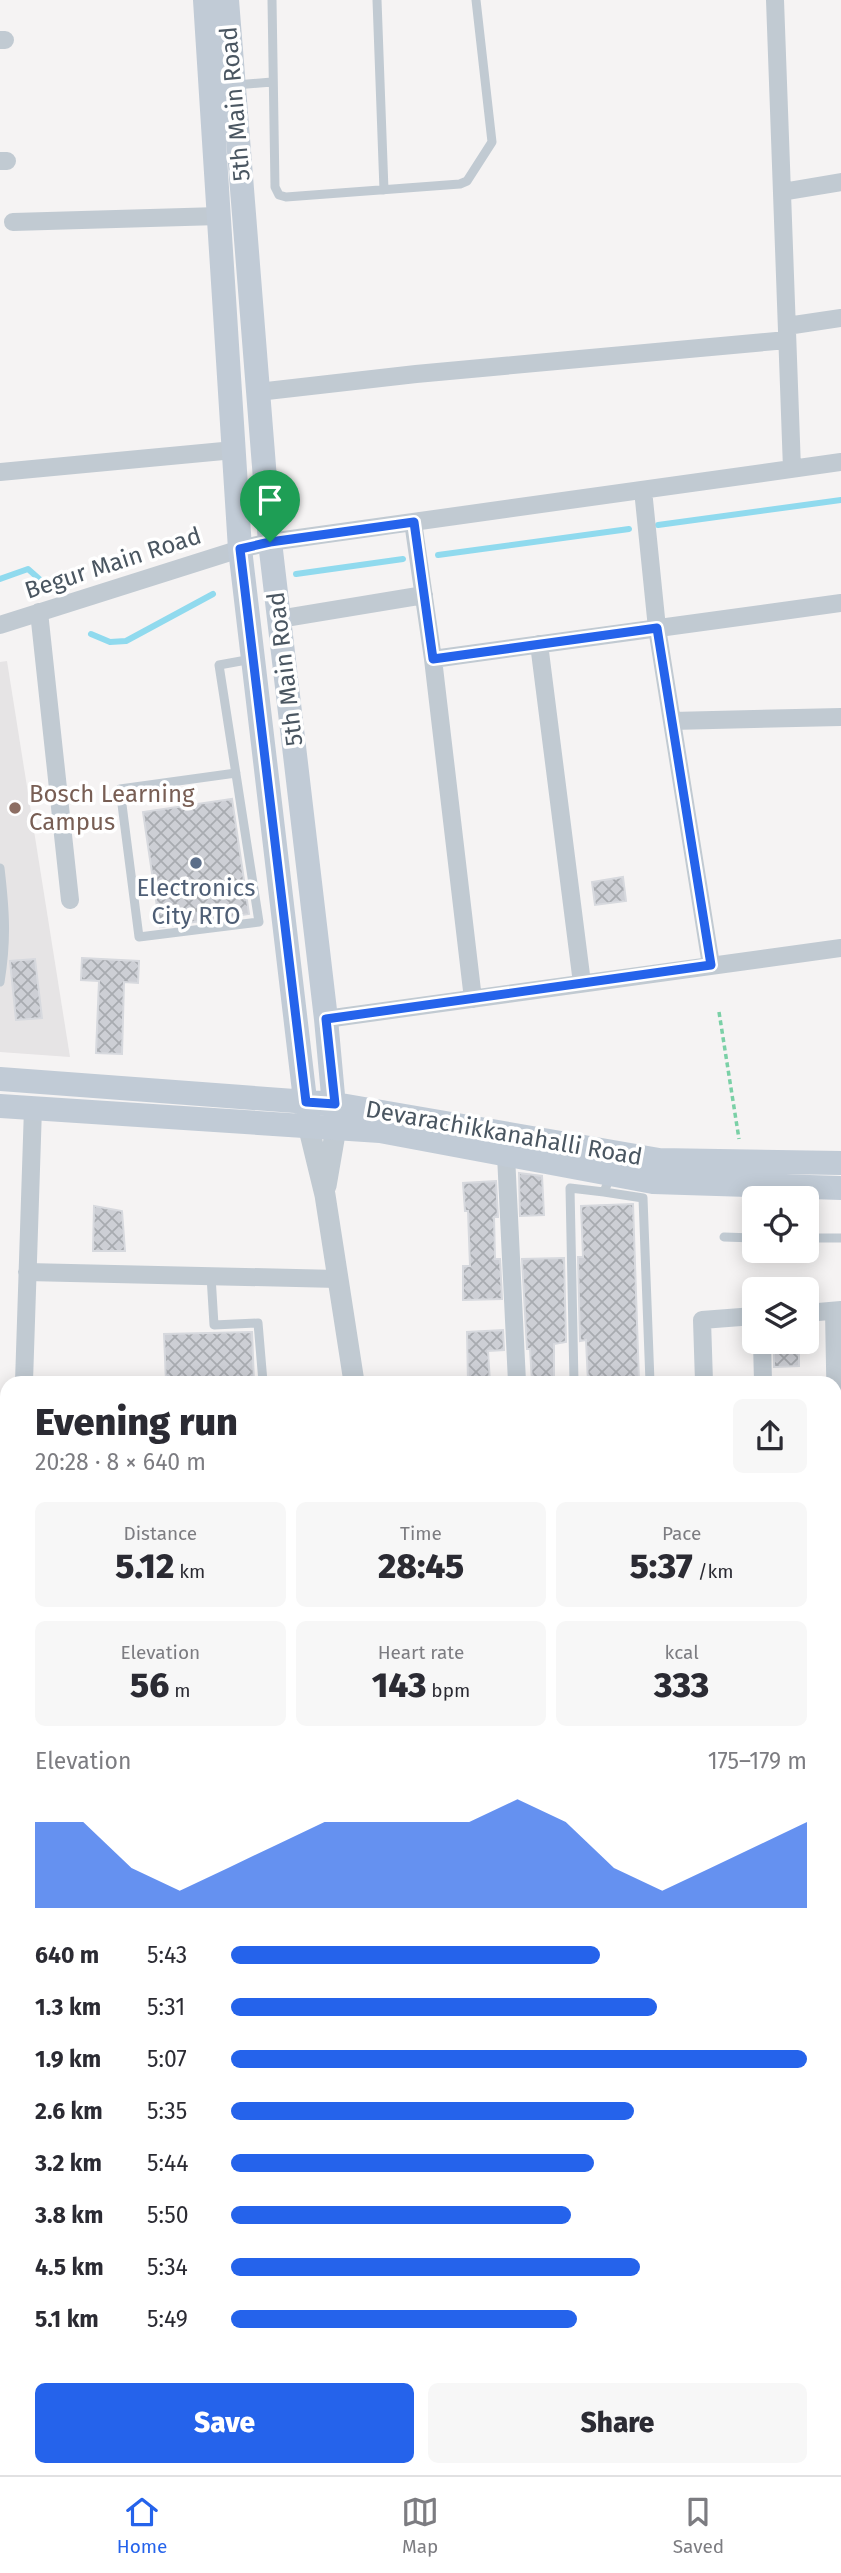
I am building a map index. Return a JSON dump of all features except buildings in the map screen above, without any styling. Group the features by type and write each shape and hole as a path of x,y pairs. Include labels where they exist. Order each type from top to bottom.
{"main road":[{"name":"5th Main Road","path":"205,0 240,549 307,1114"},
{"name":"5th Main Road","path":"227,0 270,542 335,1116"},
{"name":"Devarachikkanahalli Road","path":"0,1079 335,1116 659,1160 841,1163"},
{"name":"Devarachikkanahalli Road","path":"0,1106 307,1114"},
{"name":"Devarachikkanahalli Road","path":"335,1116 380,1132 506,1155 608,1183 841,1188"}],"street":[{"path":"775,0 792,469"},
{"path":"782,192 841,182"},
{"path":"13,222 219,216"},
{"path":"258,392 787,333 841,318"},
{"path":"0,472 234,450"},
{"name":"Begur Main Road","path":"0,625 240,549 270,542 841,462"},
{"path":"643,490 657,628 711,965"},
{"path":"414,522 473,999"},
{"path":"279,619 424,595"},
{"path":"433,659 841,603"},
{"path":"39,612 69,900"},
{"path":"539,644 582,983"},
{"path":"672,721 841,717"},
{"path":"326,1019 841,948"},
{"path":"24,1376 33,1108"},
{"path":"307,1114 325,1195 353,1376"},
{"path":"325,1195 335,1116"},
{"path":"506,1155 517,1376"},
{"path":"27,1272 338,1279"},
{"path":"819,1312 838,1311 837,1376"},
{"path":"704,1376 702,1320 742,1317"},
{"path":"762,1354 763,1376"}],"lane":[{"path":"272,0 275,187 279,195 286,197 460,184 467,181 492,142 476,0"},
{"path":"377,0 384,190"},
{"path":"234,85 272,82"},
{"path":"236,773 120,789 139,937 260,922 219,665 255,658"},
{"path":"0,868 6,920 6,949 0,982"},
{"path":"574,1376 570,1188 608,1183 643,1198 650,1376"},
{"path":"724,1237 742,1238"},
{"path":"819,1238 841,1238"},
{"path":"211,1276 214,1325 258,1323 262,1376"}],"path":[{"path":"719,1012 743,1162"}],"shaded area":[{"name":"Bosch Learning Campus","path":"7,661 70,1057 0,1052 0,662"}],"waterway":[{"path":"658,525 841,500"},
{"path":"438,555 629,529"},
{"path":"296,574 403,559"},
{"path":"0,579 28,569 46,585"},
{"path":"91,634 110,642 126,641 213,594"}],"place":[{"name":"Bosch Learning Campus","path":"15,808"},
{"name":"Electronics City RTO","path":"196,863"}],"route":[{"path":"414,522 433,659 657,628 711,965 326,1019 335,1104 306,1102 240,549 270,542 414,522"}]}
